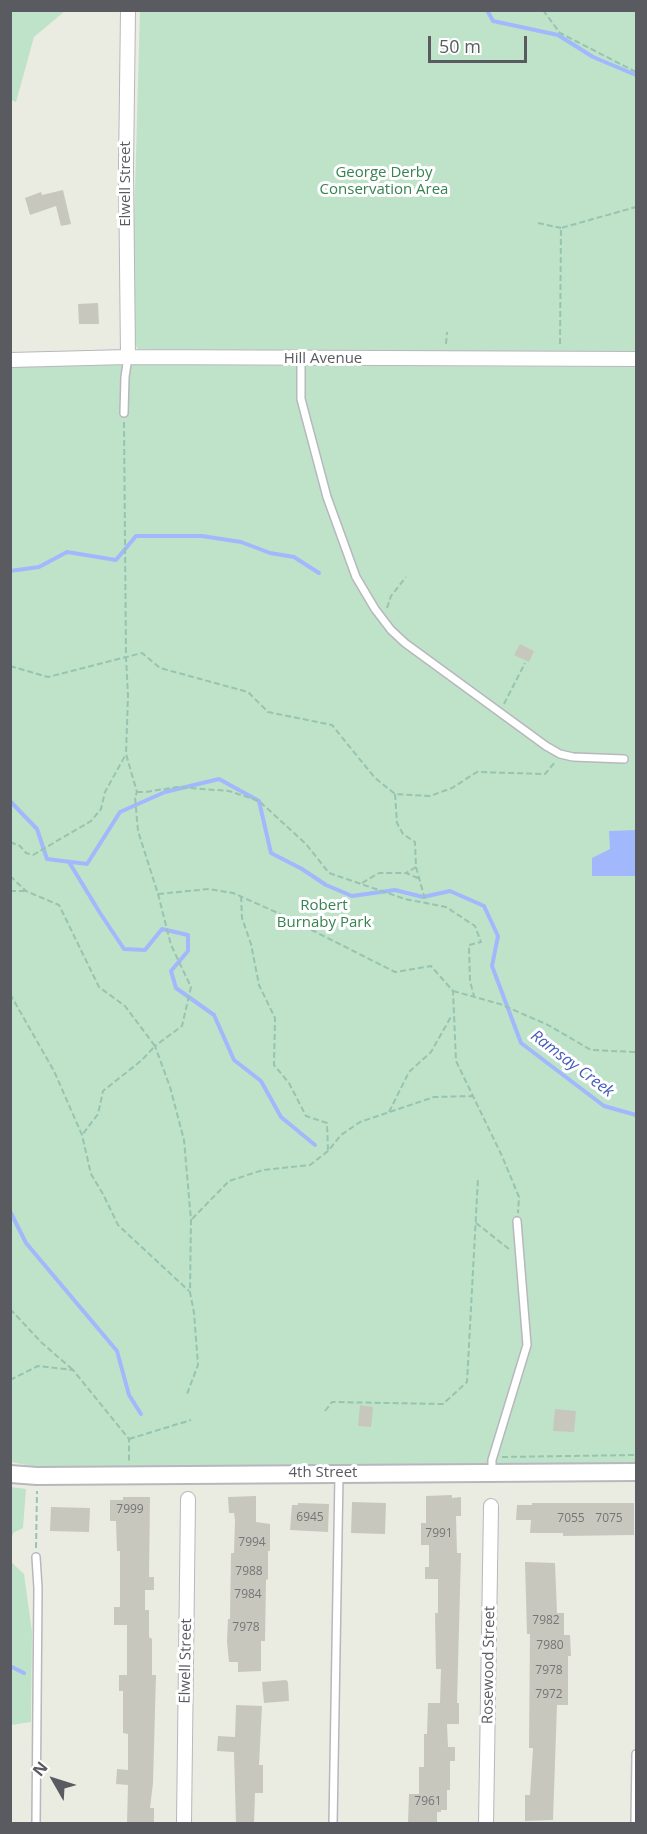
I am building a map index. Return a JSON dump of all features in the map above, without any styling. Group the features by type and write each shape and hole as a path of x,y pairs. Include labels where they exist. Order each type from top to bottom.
{"street":[{"name":"Elwell Street","path":"128,10 126,169 128,357"},
{"name":"Hill Avenue","path":"10,360 128,357 636,359"},
{"name":"4th Street","path":"10,1474 37,1476 339,1473 493,1465 636,1472"},
{"name":"Elwell Street","path":"184,1824 188,1499"},
{"name":"Rosewood Street","path":"486,1824 492,1506"}],"lane":[{"path":"124,413 124,377 128,357"},
{"path":"301,359 301,399 327,497 356,577 383,620 405,643 546,746 560,754 573,757 624,759"},
{"path":"493,1465 527,1345 517,1221"},
{"path":"333,1824 339,1473"},
{"path":"36,1557 38,1588 36,1824"},
{"path":"635,1824 636,1754"}],"path":[{"path":"543,10 560,33 636,72"},
{"path":"538,223 561,228 636,207"},
{"path":"559,358 561,228"},
{"path":"82,1135 98,1114 103,1091 142,1060 155,1046 183,1026 190,987 171,945 138,831 135,797 137,792 126,754 128,696 124,413"},
{"path":"383,620 391,596 406,577"},
{"path":"10,666 48,676 142,653 160,668 248,692 268,712 332,725 375,778 395,794 430,796 452,788 477,772 545,774 560,754"},
{"path":"500,712 525,663"},
{"path":"10,842 33,855 91,821 101,809 105,792 126,754"},
{"path":"137,792 177,787 229,791 259,801 306,844 329,873 405,899 446,907 475,926 480,942 469,945 470,981 474,996"},
{"path":"395,794 397,823 403,834 415,842 416,867 426,903"},
{"path":"406,873 416,867"},
{"path":"362,883 379,873 406,873 420,879"},
{"path":"10,876 26,891 59,905 99,987 125,1006 155,1046 170,1087 184,1140 191,1220 190,1292 198,1365 187,1395"},
{"path":"158,894 209,889 241,895 395,972 431,966 453,992 500,1004 548,1025 591,1050 636,1052"},
{"path":"10,891 26,891"},
{"path":"241,895 242,918 251,944 259,985 275,1018 274,1065 289,1083 306,1116 327,1123 328,1151"},
{"path":"453,992 452,1014 456,1061 502,1156 519,1197 517,1221"},
{"path":"10,994 54,1071 82,1135 90,1174 118,1225 190,1292"},
{"path":"389,1112 409,1072 431,1052 452,1014"},
{"path":"191,1220 229,1181 262,1170 310,1164 328,1151 341,1135 360,1122 434,1097 474,1096"},
{"path":"326,1411 332,1402 443,1404 467,1382 478,1178"},
{"path":"476,1222 520,1258"},
{"path":"10,1309 42,1343 73,1370 129,1439 128,1475"},
{"path":"10,1380 38,1366 73,1370"},
{"path":"129,1439 191,1420"},
{"path":"493,1465 636,1455"},
{"path":"36,1557 37,1476"}],"green space":[{"path":"10,11 65,11 34,37 16,102 11,100"},
{"name":"George Derby Conservation Area","path":"140,11 636,11 636,353 138,349 133,342 131,332"},
{"name":"Robert Burnaby Park","path":"10,364 636,367 636,1463 581,1463 572,1466 571,1464 42,1468 11,1462"},
{"path":"11,1487 26,1489 23,1528 13,1533 11,1542"},
{"path":"10,1561 24,1574 32,1632 31,1722 11,1725"}],"water":[{"path":"636,830 635,876 592,876 592,858 610,849 609,831"}],"building":[{"path":"63,190 71,224 61,226 56,206 30,215 25,198 41,192 42,195"},
{"path":"98,303 99,324 79,324 78,304"},
{"path":"520,644 534,651 529,662 514,655"},
{"path":"360,1405 373,1407 371,1427 358,1426"},
{"path":"555,1409 576,1411 574,1432 553,1431"},
{"path":"452,1495 452,1498 461,1497 461,1516 456,1516 457,1553 461,1553 457,1703 459,1703 459,1724 447,1724 448,1747 455,1747 455,1761 450,1761 447,1810 437,1812 437,1823 408,1822 409,1794 419,1794 419,1767 424,1767 424,1734 427,1734 428,1703 440,1703 441,1669 436,1669 435,1613 438,1613 438,1579 425,1579 425,1567 429,1567 429,1545 421,1545 421,1523 426,1523 426,1496"},
{"path":"256,1496 256,1522 270,1524 265,1641 261,1641 261,1671 238,1672 238,1662 229,1662 227,1642 228,1619 230,1619 231,1553 234,1553 235,1520 234,1513 229,1513 228,1497"},
{"path":"123,1497 150,1497 149,1577 154,1577 154,1590 145,1590 145,1610 149,1610 152,1675 156,1675 153,1783 150,1808 154,1808 154,1824 127,1824 128,1785 116,1784 117,1769 128,1770 128,1734 123,1733 123,1691 119,1691 119,1675 127,1675 127,1625 114,1625 114,1607 120,1607 120,1551 117,1551 116,1521 110,1521 110,1500 123,1500"},
{"path":"352,1502 386,1503 385,1534 351,1533"},
{"path":"298,1503 329,1504 328,1532 290,1530 292,1505 298,1505"},
{"path":"532,1503 634,1503 634,1535 563,1536 563,1533 530,1533 531,1520 516,1520 517,1505 532,1505"},
{"path":"51,1507 90,1508 89,1532 50,1531"},
{"path":"525,1562 555,1563 557,1613 564,1613 564,1635 570,1635 568,1705 557,1705 553,1820 525,1821 525,1795 530,1795 533,1748 529,1748 530,1634 527,1634"},
{"path":"286,1680 289,1701 264,1703 262,1682"},
{"path":"236,1705 262,1706 259,1765 263,1765 263,1793 255,1793 254,1824 236,1824 234,1752 217,1751 218,1736 235,1737"}],"waterway":[{"path":"487,10 493,21 558,35 593,57 636,75"},
{"path":"10,571 39,567 67,552 116,560 136,536 202,536 241,542 270,553 294,557 319,573"},
{"name":"Ramsay Creek","path":"10,801 37,829 47,859 87,864 120,812 165,792 219,779 259,801 271,853 326,885 352,896 395,890 423,897 450,891 484,906 498,936 492,966 521,1043 604,1106 636,1115"},
{"path":"69,862 124,949 145,950 162,929 188,935 188,951 171,971 176,988 214,1015 234,1060 261,1081 281,1117 315,1145"},
{"path":"10,1211 26,1243 117,1351 129,1395 141,1414"},
{"path":"10,1666 24,1673"}]}
